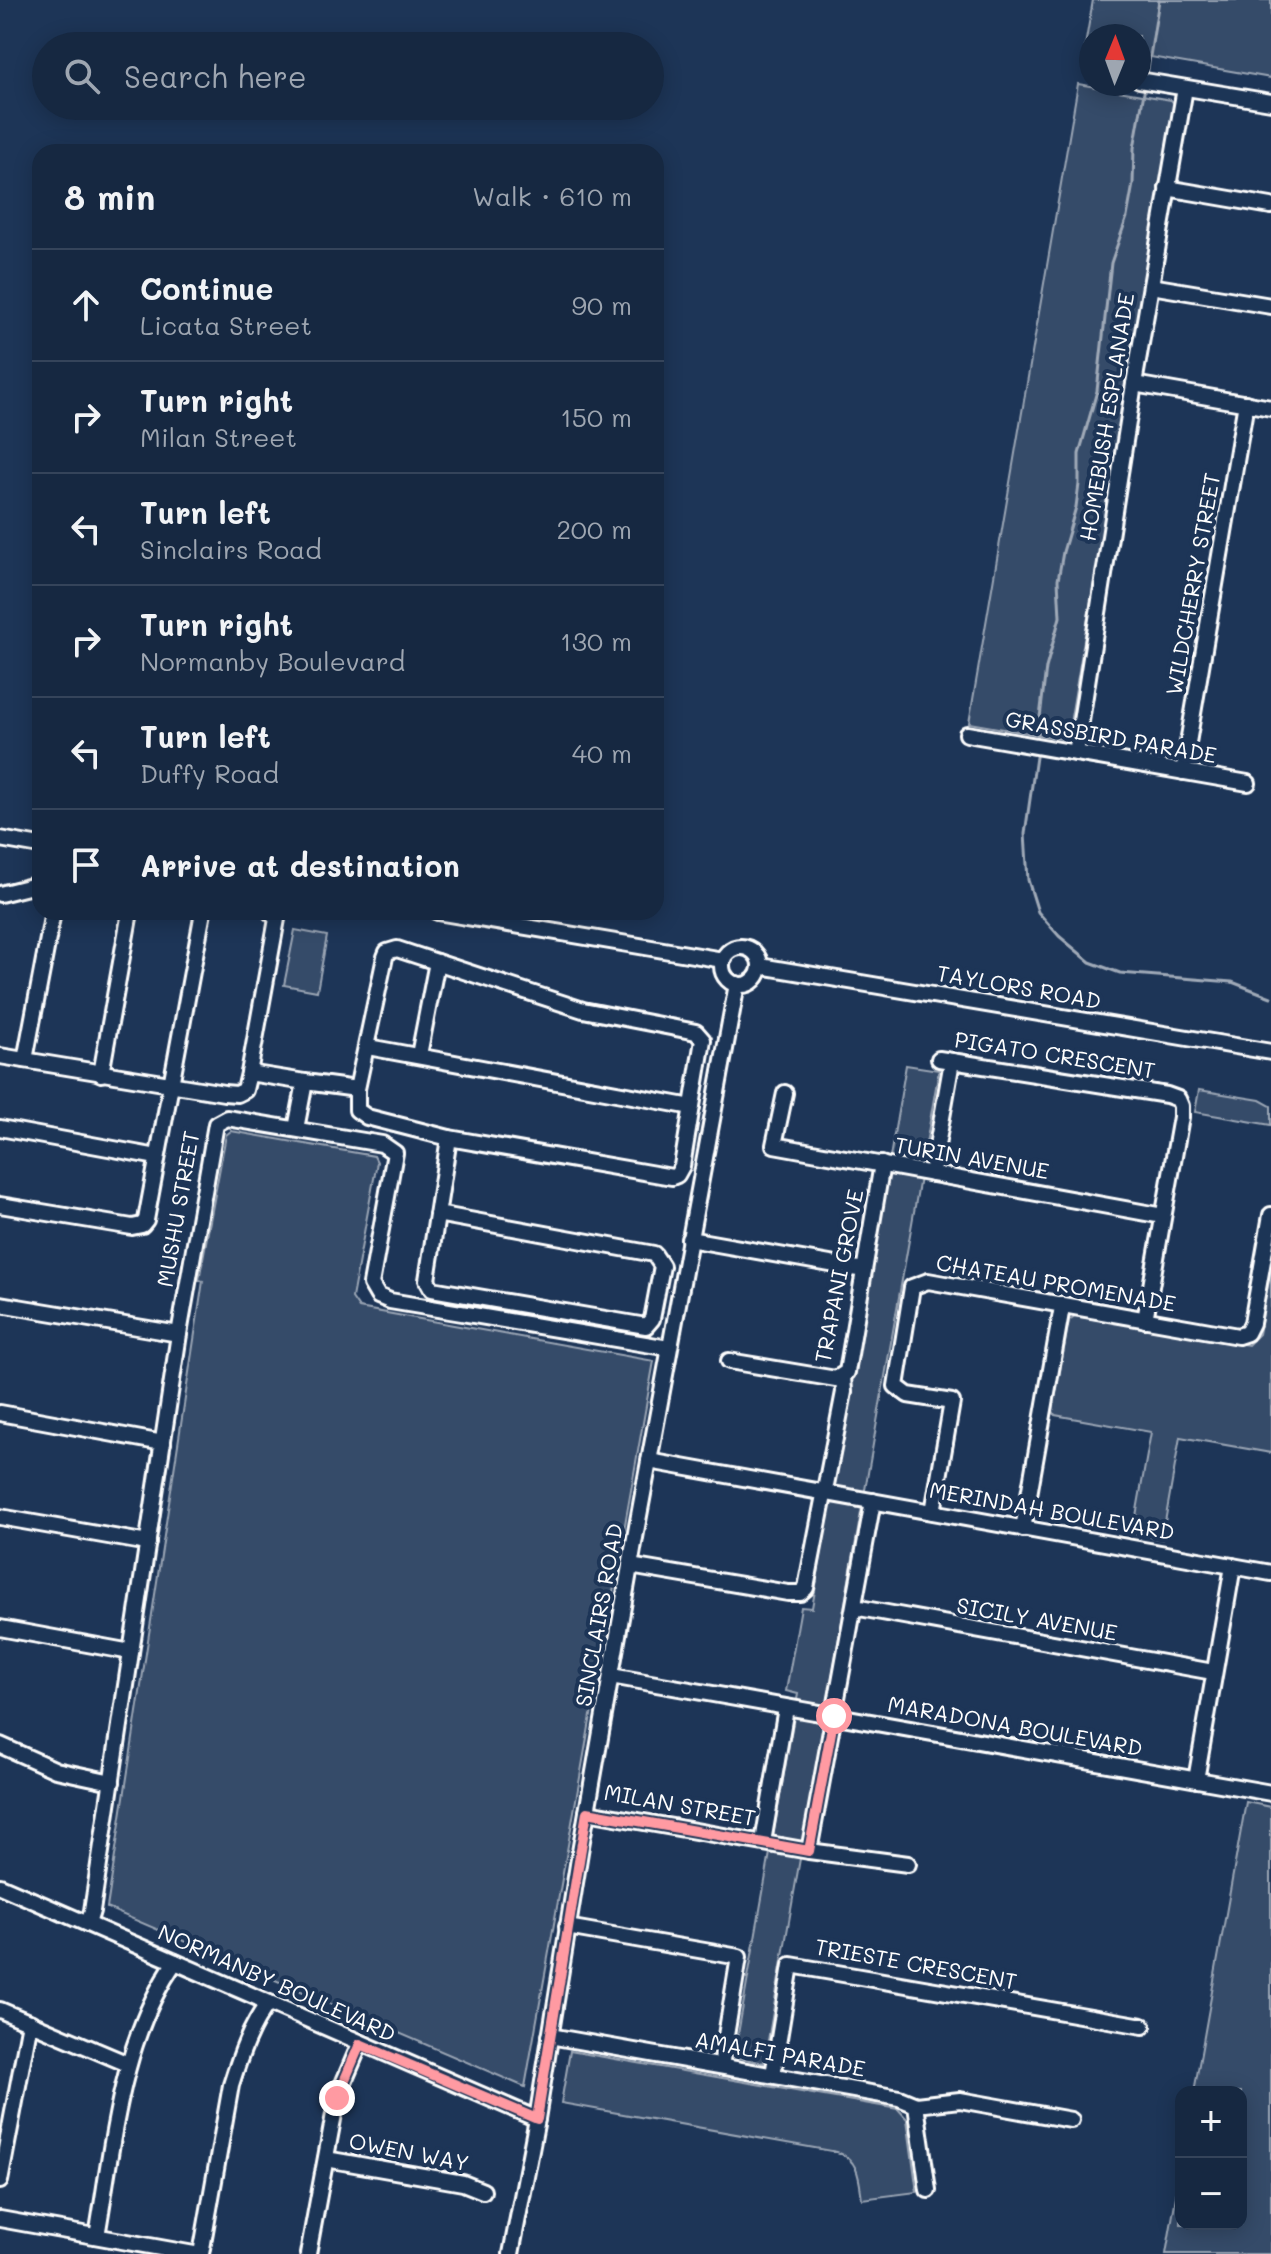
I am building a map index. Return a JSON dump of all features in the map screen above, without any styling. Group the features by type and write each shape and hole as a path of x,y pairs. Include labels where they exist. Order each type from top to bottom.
{"street":[{"path":"1151,82 1271,102"},
{"name":"HOMEBUSH ESPLANADE","path":"1076,753 1134,384 1185,88"},
{"path":"1167,188 1271,206"},
{"path":"1151,286 1271,306"},
{"path":"1134,384 1271,408"},
{"name":"WILDCHERRY STREET","path":"1183,772 1246,403"},
{"name":"GRASSBIRD PARADE","path":"967,734 1248,783"},
{"path":"0,839 32,845"},
{"path":"0,894 32,886"},
{"path":"25,1060 51,920"},
{"path":"101,1074 129,920"},
{"path":"0,1205 132,1227 142,1225 146,1220 202,920"},
{"path":"0,1056 237,1094 245,1090 249,1073 277,920"},
{"path":"485,920 723,960"},
{"path":"745,947 756,954 760,966 755,979 737,984 726,978 723,960 730,951 745,947"},
{"path":"403,949 599,1014 696,1032 703,1040 682,1166 672,1177 449,1138 361,1115 356,1104 357,1089 368,1047 387,952 403,949"},
{"path":"419,1055 437,962"},
{"name":"TAYLORS ROAD","path":"760,966 1271,1052"},
{"name":"SINCLAIRS ROAD","path":"511,2254 537,2119 630,1566 737,984"},
{"path":"368,1047 692,1107"},
{"name":"PIGATO CRESCENT","path":"932,1174 945,1060 1178,1099 1181,1117 1145,1320"},
{"path":"249,1073 357,1089"},
{"path":"296,1129 305,1082"},
{"name":"TURIN AVENUE","path":"785,1093 774,1145 1163,1216"},
{"name":"MUSHU STREET","path":"88,1924 179,1334 216,1124 227,1118 296,1129 382,1144 395,1153 371,1284 378,1296 390,1301 669,1348"},
{"path":"0,1128 157,1157"},
{"path":"437,1214 654,1254 662,1266 652,1319 646,1326 432,1289 427,1280 437,1214 449,1138"},
{"name":"TRAPANI GROVE","path":"729,1361 836,1379 847,1372 882,1164"},
{"name":"CHATEAU PROMENADE","path":"933,1512 952,1402 908,1395 896,1386 912,1287 928,1281 1232,1336 1247,1333 1252,1323 1271,1215"},
{"path":"689,1239 864,1270"},
{"path":"0,1304 179,1334"},
{"path":"1023,1529 1062,1307"},
{"path":"630,1566 800,1593 806,1588 844,1392 843,1376"},
{"path":"0,1413 163,1443"},
{"name":"MERINDAH BOULEVARD","path":"649,1461 1271,1573"},
{"path":"809,1851 873,1501"},
{"path":"0,1517 148,1543"},
{"path":"1196,1780 1233,1566"},
{"name":"SICILY AVENUE","path":"854,1607 1213,1672"},
{"path":"0,1628 131,1652"},
{"name":"MARADONA BOULEVARD","path":"611,1676 1271,1793"},
{"path":"763,1842 786,1708"},
{"path":"0,1745 56,1770 112,1782"},
{"name":"MILAN STREET","path":"587,1812 809,1851 908,1864"},
{"name":"NORMANBY BOULEVARD","path":"0,1886 537,2119"},
{"path":"567,1927 739,1957 721,2066"},
{"path":"97,2236 128,2064 165,1977 175,1962"},
{"name":"TRIESTE CRESCENT","path":"773,2075 791,1965 1143,2026"},
{"path":"201,2254 231,2085 239,2058 259,2014 268,2003"},
{"path":"0,2010 128,2064"},
{"path":"0,2181 30,2022"},
{"name":"AMALFI PARADE","path":"550,2036 899,2098 916,2105"},
{"path":"308,2254 337,2098 360,2044"},
{"path":"928,2190 916,2105 960,2100 1071,2120"},
{"name":"OWEN WAY","path":"326,2159 463,2183 483,2191"},
{"path":"0,2219 194,2254"}],"shaded area":[{"path":"1093,0 1271,0 1271,78 1151,57 1151,24 1089,24"},
{"path":"1078,84 1079,96 1148,96 1171,100 1175,105 1068,735 1062,739 969,723"},
{"path":"295,930 327,936 317,991 284,985"},
{"path":"906,1065 939,1070 764,2063 734,2057 798,1694 786,1691 801,1607 812,1608"},
{"path":"1199,1090 1260,1100 1271,1106 1271,1125 1195,1112"},
{"path":"231,1131 374,1156 377,1162 352,1298 359,1308 654,1361 525,2087 107,1908 203,1281 199,1280 226,1135"},
{"path":"1271,1269 1271,1453 1180,1437 1162,1539 1133,1533 1151,1432 1055,1415 1053,1411 1069,1320 1075,1316 1248,1345 1259,1334"},
{"path":"1246,1802 1271,1807 1271,2254 1166,2254 1175,2202 1175,2230 1247,2230 1247,2086 1195,2086"},
{"path":"570,2051 898,2109 907,2119 917,2192 862,2199 854,2165 837,2152 561,2103"}],"waterway":[{"path":"1151,50 1159,0"},
{"path":"1037,742 1046,668 1060,617 1058,580 1076,507 1079,454 1097,391 1111,263 1127,217 1143,96"},
{"path":"1037,750 1025,834 1028,880 1038,912 1059,936 1090,962 1120,973 1232,982 1271,997"}],"route":[{"path":"337,2098 360,2044 519,2114 537,2119 587,1812 809,1851 834,1716"}]}
